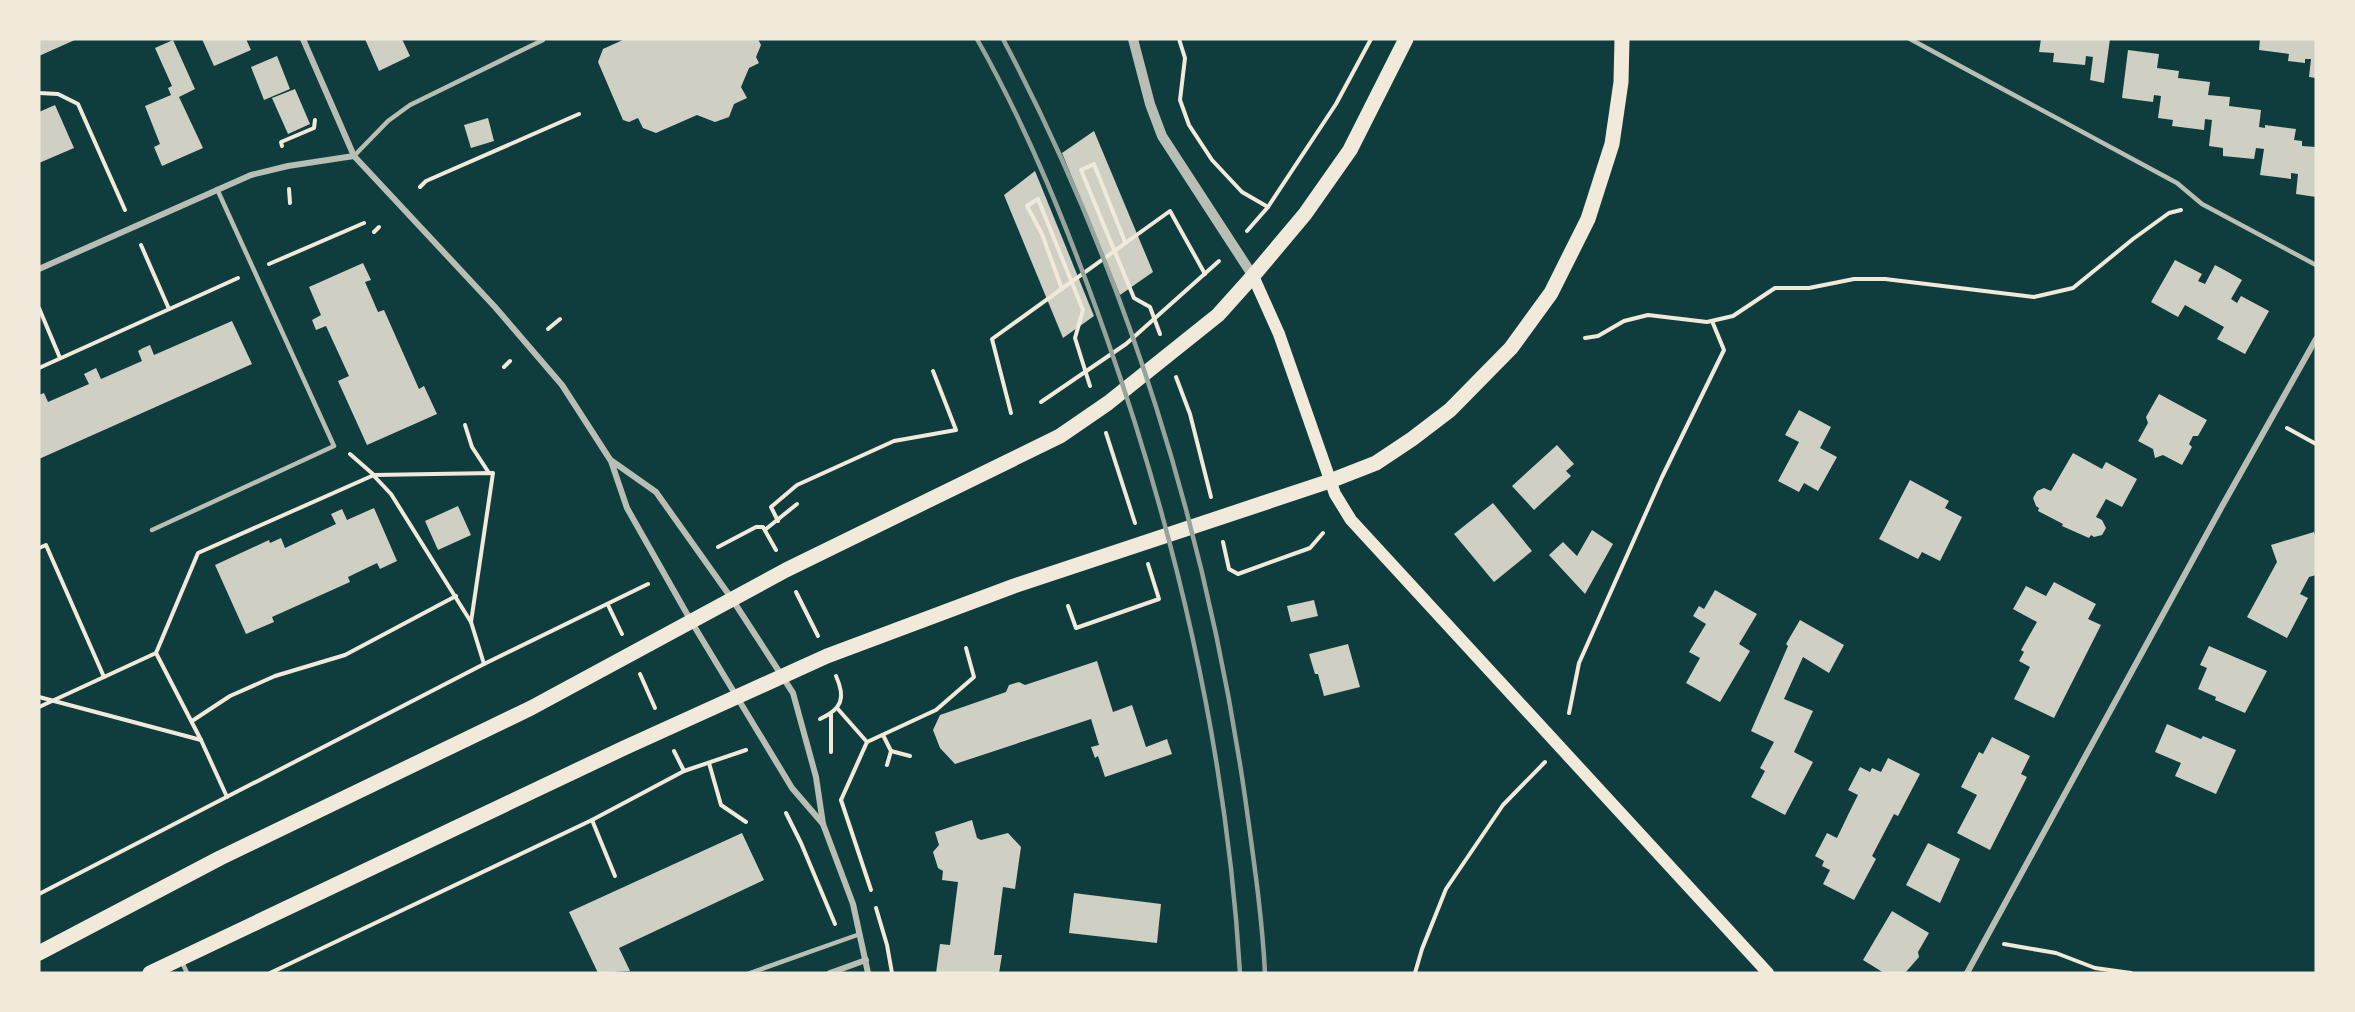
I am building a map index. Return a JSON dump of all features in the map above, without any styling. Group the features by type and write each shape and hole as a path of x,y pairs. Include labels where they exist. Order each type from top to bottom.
{"main road":[{"path":"39,953 220,858 531,708 786,570 1060,436 1108,403 1218,315 1253,276 1305,214 1350,150 1406,39"},
{"path":"150,973 736,696 827,656 949,609 1095,558 1330,481 1376,463 1450,410 1511,348 1551,293 1588,219 1612,144 1621,82 1622,39"},
{"path":"1253,276 1279,334 1335,494 1351,520 1768,973"}],"street":[{"path":"303,39 354,156 495,307 562,385 611,460 627,508 691,621 792,788 823,824"},
{"path":"1133,39 1150,104 1162,136 1253,276"},
{"path":"39,269 251,175 288,166 354,156"},
{"path":"1967,973 2316,339"},
{"path":"611,460 656,492 732,599 793,693 816,777 823,824 850,895 868,973"},
{"path":"830,973 866,960"}],"lane":[{"path":"1910,39 2177,183 2202,204 2316,265"},
{"path":"354,156 388,121 410,105 543,40"},
{"path":"152,530 334,446 217,189"},
{"path":"750,973 860,934"},
{"path":"181,958 187,973"}],"path":[{"path":"1179,39 1185,58 1180,100 1189,125 1212,160 1242,192 1268,207"},
{"path":"1041,402 1126,344 1196,283 1234,246 1268,207 1336,104 1371,39"},
{"path":"39,93 58,94 78,104 169,309"},
{"path":"282,146 281,141 314,128 315,121 311,111"},
{"path":"420,187 426,181 579,114"},
{"path":"1094,164 1125,242"},
{"path":"289,189 290,203"},
{"path":"1585,338 1598,336 1624,321 1648,315 1712,321 1732,316 1775,288 1787,286 1796,289 1809,288 1854,279 1885,279 2034,297 2073,288 2169,213 2202,204"},
{"path":"1028,206 1042,234 1062,289"},
{"path":"1011,413 992,339 1125,242 1170,211 1205,274"},
{"path":"39,368 254,270 364,224"},
{"path":"374,232 379,227"},
{"path":"39,308 60,358"},
{"path":"548,329 560,319"},
{"path":"1569,713 1579,663 1662,477 1724,350 1712,321"},
{"path":"504,368 510,361"},
{"path":"778,521 771,507 797,485 894,441 956,430 933,371"},
{"path":"2270,419 2316,444"},
{"path":"465,425 472,447 489,473 493,473 471,622"},
{"path":"484,664 471,622 456,596 391,494 374,476 489,473"},
{"path":"797,504 766,529 827,656 839,683 842,697"},
{"path":"1238,574 1310,548 1323,533"},
{"path":"39,548 46,545 104,677"},
{"path":"192,721 230,696 275,676 345,655 456,596"},
{"path":"1068,606 1076,628 1150,601"},
{"path":"39,894 484,664 608,605"},
{"path":"841,800 867,742 936,710 974,677 966,648"},
{"path":"156,653 192,721 227,797"},
{"path":"39,697 201,740"},
{"path":"837,708 867,742"},
{"path":"831,714 831,759"},
{"path":"883,735 891,751 887,765"},
{"path":"1415,973 1446,889 1503,805 1560,746"},
{"path":"744,751 750,759"},
{"path":"891,751 910,756"},
{"path":"709,762 721,805 746,822"},
{"path":"270,973 592,820 684,771"},
{"path":"837,790 861,856 887,945 891,973"},
{"path":"784,809 827,901 841,940"},
{"path":"592,820 615,876"},
{"path":"1985,939 2056,953 2095,968 2131,973"}],"building":[{"path":"39,39 77,39 39,56"},
{"path":"202,39 246,39 251,50 214,66"},
{"path":"365,39 402,39 410,56 379,71"},
{"path":"625,39 758,39 761,45 756,57 759,63 749,68 741,87 747,98 734,104 729,117 715,122 697,115 656,133 643,128 638,118 629,122 623,120 598,62 603,49"},
{"path":"2041,39 2110,39 2104,83 2090,80 2093,57 2086,56 2085,65 2053,62 2054,53 2039,52"},
{"path":"2260,39 2316,39 2316,78 2309,77 2311,59 2305,59 2305,63 2288,61 2289,54 2259,50"},
{"path":"173,40 195,89 179,97 203,148 162,166 154,147 160,144 145,106 171,95 168,88 172,86 155,48"},
{"path":"2128,50 2159,54 2157,68 2179,71 2178,78 2210,82 2208,95 2230,97 2229,106 2261,110 2259,127 2265,128 2265,125 2296,129 2294,140 2302,141 2302,146 2316,147 2316,197 2296,194 2298,174 2291,173 2291,179 2260,175 2264,149 2256,148 2254,159 2223,156 2223,148 2209,146 2212,120 2205,119 2204,130 2172,126 2173,120 2158,118 2161,96 2154,95 2153,102 2122,98"},
{"path":"277,56 290,89 264,100 251,67"},
{"path":"295,89 310,124 288,134 272,98"},
{"path":"55,105 74,148 39,163 39,112"},
{"path":"488,118 494,141 471,148 464,125"},
{"path":"1094,131 1153,272 1120,295 1062,153"},
{"path":"1035,171 1094,316 1063,338 1004,195"},
{"path":"2175,260 2202,274 2198,281 2205,284 2215,265 2228,272 2242,280 2231,299 2237,303 2241,296 2269,311 2245,354 2217,339 2224,327 2185,305 2178,317 2151,302"},
{"path":"363,263 371,280 365,282 378,312 384,310 419,389 424,386 437,414 367,445 338,381 349,376 326,326 316,330 312,320 321,315 309,287"},
{"path":"232,321 252,364 39,459 39,395 44,393 48,402 89,384 84,374 96,368 101,379 142,361 138,351 143,348 150,345 154,355"},
{"path":"2159,394 2207,420 2198,436 2193,436 2189,444 2192,447 2182,465 2163,455 2155,458 2153,449 2138,441 2148,423 2146,417"},
{"path":"1799,410 1831,427 1820,448 1837,457 1818,491 1804,483 1799,492 1778,481 1799,442 1785,435"},
{"path":"1557,445 1574,464 1566,471 1571,476 1534,510 1512,486"},
{"path":"2073,453 2102,469 2106,462 2137,479 2122,507 2106,499 2096,517 2102,520 2106,528 2102,535 2094,537 2091,535 2089,538 2062,526 2063,524 2038,511 2039,508 2033,498 2037,491 2044,488 2051,491"},
{"path":"1910,480 1949,501 1945,508 1962,517 1940,561 1922,552 1918,559 1879,539"},
{"path":"1493,503 1532,551 1494,582 1454,534"},
{"path":"458,506 471,535 438,550 425,521"},
{"path":"374,508 397,561 380,569 377,563 348,577 350,582 272,617 274,622 246,634 215,565 269,540 270,543 281,538 285,548 336,524 331,514 342,509 347,520"},
{"path":"1592,530 1613,544 1585,594 1549,555 1563,542 1577,556"},
{"path":"2314,532 2316,575 2309,577 2300,594 2308,598 2287,638 2247,617 2277,562 2271,545"},
{"path":"2054,582 2096,604 2088,619 2101,625 2054,718 2014,699 2030,667 2019,661 2024,652 2021,650 2037,622 2013,609 2026,586 2046,596"},
{"path":"1715,590 1757,614 1739,644 1750,651 1720,702 1686,683 1700,658 1689,652 1706,624 1693,616 1699,606 1704,609"},
{"path":"1314,600 1318,616 1291,622 1287,606"},
{"path":"1800,620 1844,645 1829,673 1803,657 1784,699 1813,711 1794,752 1813,762 1785,815 1751,797 1765,771 1760,768 1774,742 1751,731 1788,646 1786,644"},
{"path":"1348,644 1360,687 1324,696 1309,654"},
{"path":"2209,646 2267,671 2245,713 2215,700 2216,697 2198,689 2207,668 2200,665"},
{"path":"1097,661 1113,712 1132,705 1146,747 1167,739 1172,754 1105,777 1098,756 1095,758 1091,747 1099,745 1091,719 955,764 940,748 933,730 940,715 1006,692 1009,685 1019,682 1025,685"},
{"path":"2167,724 2201,739 2203,736 2236,750 2216,794 2175,776 2181,763 2155,752"},
{"path":"1992,737 2030,756 2021,774 2027,777 1990,850 1957,833 1977,795 1961,787 1979,752 1983,754"},
{"path":"1888,758 1920,774 1898,816 1894,814 1872,856 1876,859 1854,900 1823,884 1830,870 1822,866 1824,861 1815,856 1827,833 1837,838 1858,795 1848,790 1860,767 1870,772 1872,768 1881,772"},
{"path":"972,820 977,838 981,840 1008,833 1021,847 1015,889 1003,887 994,955 1002,955 999,973 936,973 940,944 950,945 958,882 942,880 943,871 938,868 933,852 939,845 935,832"},
{"path":"742,833 764,880 619,948 630,971 598,973 569,912"},
{"path":"1928,843 1960,859 1940,903 1906,885"},
{"path":"1074,893 1161,904 1157,943 1069,933"},
{"path":"1892,911 1929,933 1918,952 1919,957 1905,973 1884,973 1863,960"}],"railway":[{"path":"977,39 1032,147 1078,260 1132,413 1177,570 1211,730 1224,811 1240,973"},
{"path":"1003,39 1047,128 1088,220 1124,313 1156,408 1184,504 1209,601 1229,699 1254,863 1265,973"}]}
